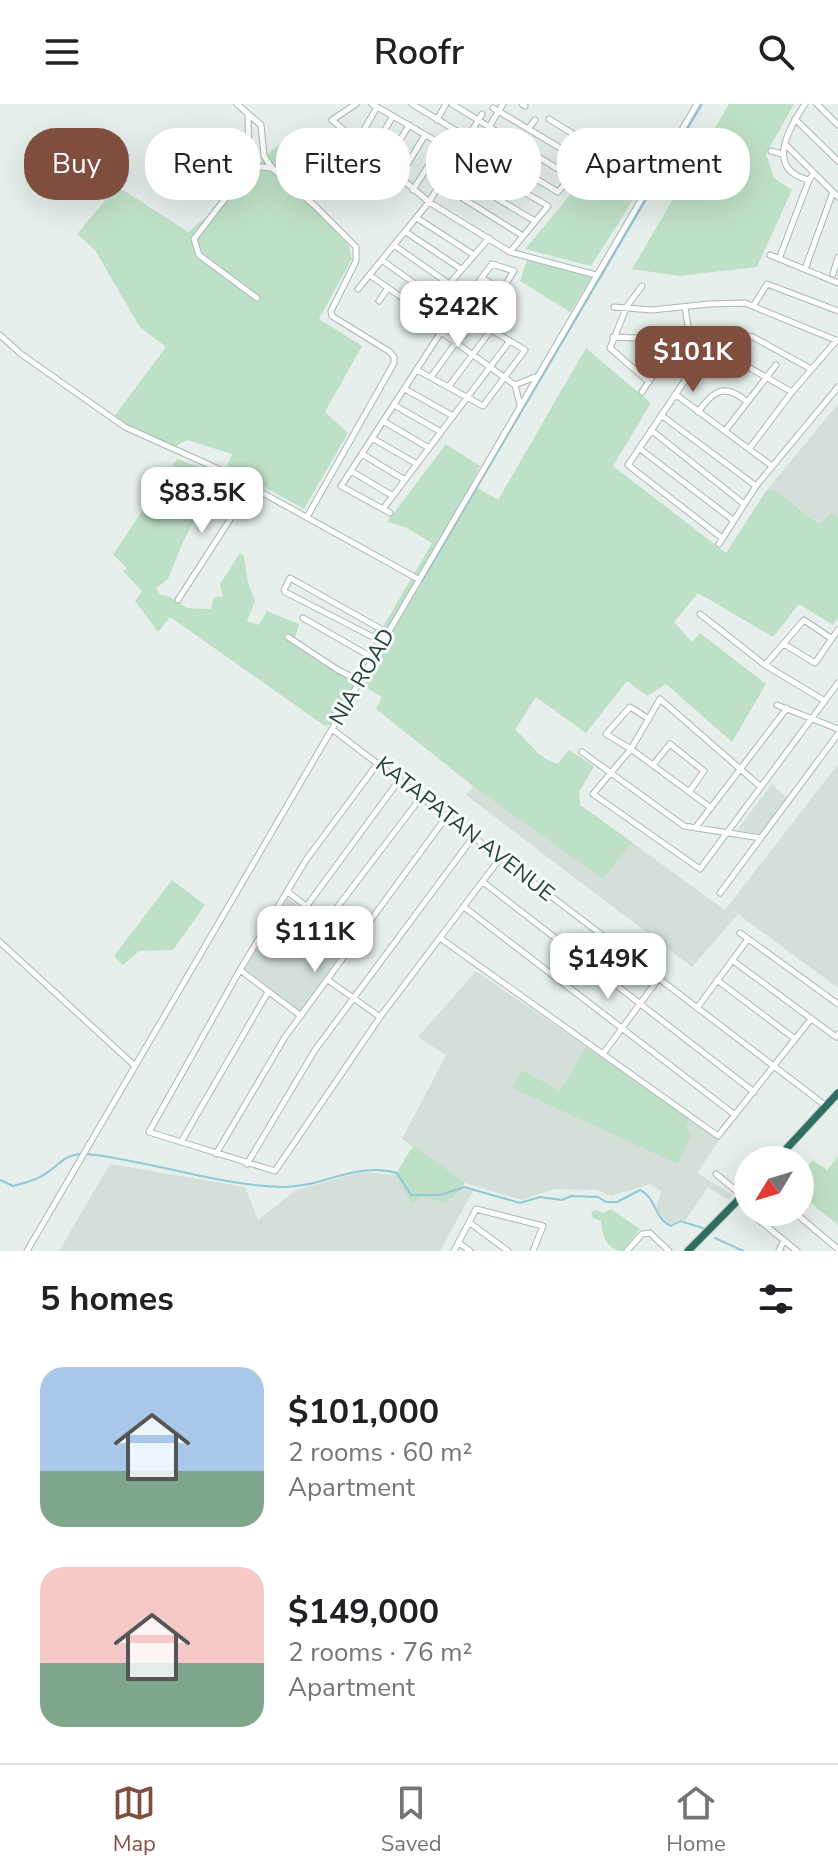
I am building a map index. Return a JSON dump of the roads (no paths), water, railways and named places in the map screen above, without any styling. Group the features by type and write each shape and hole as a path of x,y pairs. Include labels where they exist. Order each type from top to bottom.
{"highway":[{"path":"789,1146 838,1093"},
{"path":"688,1251 734,1204"}],"street":[{"path":"237,104 261,125 264,156 272,168 356,247 356,261 331,311 332,316 390,352 395,360 307,517"},
{"path":"341,128 332,120 356,104"},
{"path":"412,104 450,128"},
{"path":"437,120 449,104 480,117 489,127 557,168"},
{"path":"489,127 495,110 503,104"},
{"name":"NIA ROAD","path":"27,1251 697,104"},
{"path":"805,104 795,119 783,154 791,173 809,180"},
{"path":"817,104 838,125"},
{"path":"363,128 374,105 425,135 410,160"},
{"path":"495,110 526,128"},
{"path":"248,113 248,128"},
{"path":"386,128 393,116"},
{"path":"474,128 480,117"},
{"path":"549,119 566,128"},
{"path":"795,119 838,161"},
{"path":"529,128 535,120"},
{"path":"785,144 836,195 805,269"},
{"path":"771,151 783,154"},
{"path":"260,166 272,168"},
{"path":"413,190 426,169"},
{"path":"779,259 814,173"},
{"path":"410,187 510,252 596,275"},
{"path":"224,200 194,239 199,255 257,298"},
{"path":"466,200 523,236"},
{"path":"500,200 535,221"},
{"path":"510,252 548,206 538,200"},
{"path":"358,289 429,202"},
{"path":"417,218 474,255"},
{"path":"405,231 461,269"},
{"path":"371,276 424,313 489,238"},
{"path":"395,246 448,283"},
{"path":"770,255 805,269 833,274"},
{"path":"838,257 833,274 838,283"},
{"path":"383,261 435,298"},
{"path":"390,513 341,486 441,332 492,264 514,271 481,323"},
{"path":"482,278 503,291"},
{"path":"754,305 767,284 838,311"},
{"path":"642,286 627,306 610,348 649,382"},
{"path":"379,301 388,288"},
{"path":"470,294 491,308"},
{"path":"614,307 652,310 736,302 754,305 837,341 792,392 749,449"},
{"path":"685,307 694,367"},
{"path":"417,370 483,406 525,350 458,310"},
{"path":"431,377 473,319"},
{"path":"449,386 491,330"},
{"path":"441,332 515,385 520,406"},
{"path":"613,337 690,340 730,333 753,337 811,369"},
{"path":"0,335 21,354 125,427 251,487 418,579"},
{"path":"642,392 659,366 661,340"},
{"path":"383,509 509,342"},
{"path":"792,392 734,359 694,367 628,465 720,541 756,486 838,387"},
{"path":"725,431 776,365"},
{"path":"515,385 537,377"},
{"path":"405,389 453,416"},
{"path":"698,412 710,395 725,390 739,394 747,402"},
{"path":"675,394 772,466"},
{"path":"394,405 441,432"},
{"path":"661,415 756,486"},
{"path":"383,421 429,448"},
{"path":"651,430 744,504"},
{"path":"372,438 417,464"},
{"path":"639,448 733,521"},
{"path":"362,454 405,480"},
{"path":"351,471 393,496"},
{"path":"178,600 251,487"},
{"path":"290,578 379,628 377,634 373,637 333,615 284,591 290,578"},
{"path":"333,615 339,605"},
{"path":"700,614 765,665 825,701"},
{"path":"303,618 373,658"},
{"path":"765,665 804,620 832,639"},
{"path":"784,644 815,663 838,630"},
{"path":"377,634 384,638"},
{"path":"288,637 360,681"},
{"path":"761,787 660,699 631,749 593,794 700,869 727,832 761,787 838,683"},
{"path":"720,893 838,732 777,705"},
{"path":"649,719 630,707 606,734 711,808"},
{"path":"696,827 787,708"},
{"name":"KATAPATAN AVENUE","path":"332,729 826,1106"},
{"path":"653,765 670,744 704,771 689,792"},
{"path":"582,752 684,826 761,838"},
{"path":"378,763 306,860 149,1132 275,1171 380,1017 501,857"},
{"path":"306,907 400,779"},
{"path":"326,922 422,796"},
{"path":"216,1154 285,1037 447,816"},
{"path":"247,1164 315,1050 474,836"},
{"path":"483,882 754,1092"},
{"path":"288,892 355,944"},
{"path":"464,907 735,1115"},
{"path":"740,933 838,1004"},
{"path":"440,938 718,1136 811,1019"},
{"path":"697,1008 748,939"},
{"path":"0,942 135,1066"},
{"path":"732,960 836,1037 838,1034"},
{"path":"240,970 301,1016"},
{"path":"603,1054 659,978"},
{"path":"328,980 380,1017"},
{"path":"717,980 795,1039"},
{"path":"181,1142 268,992"},
{"path":"716,1174 734,1189"},
{"path":"454,1251 476,1209 543,1226 533,1251"},
{"path":"470,1223 508,1251"},
{"path":"766,1226 797,1251"},
{"path":"811,1226 838,1249"},
{"path":"627,1251 642,1234 650,1233 669,1251"},
{"path":"779,1251 784,1240"},
{"path":"459,1243 470,1251"}],"waterway":[{"path":"422,581 702,104"},
{"path":"0,1180 13,1186 29,1182 65,1159 80,1154"},
{"path":"87,1154 233,1182 282,1187 311,1184 353,1172 382,1170 397,1173 411,1195 440,1195 464,1187 520,1203 540,1197 562,1200 571,1196 598,1197 606,1202 617,1202 640,1190 665,1223 671,1226 680,1221 703,1228"},
{"path":"715,1238 743,1251"}]}
